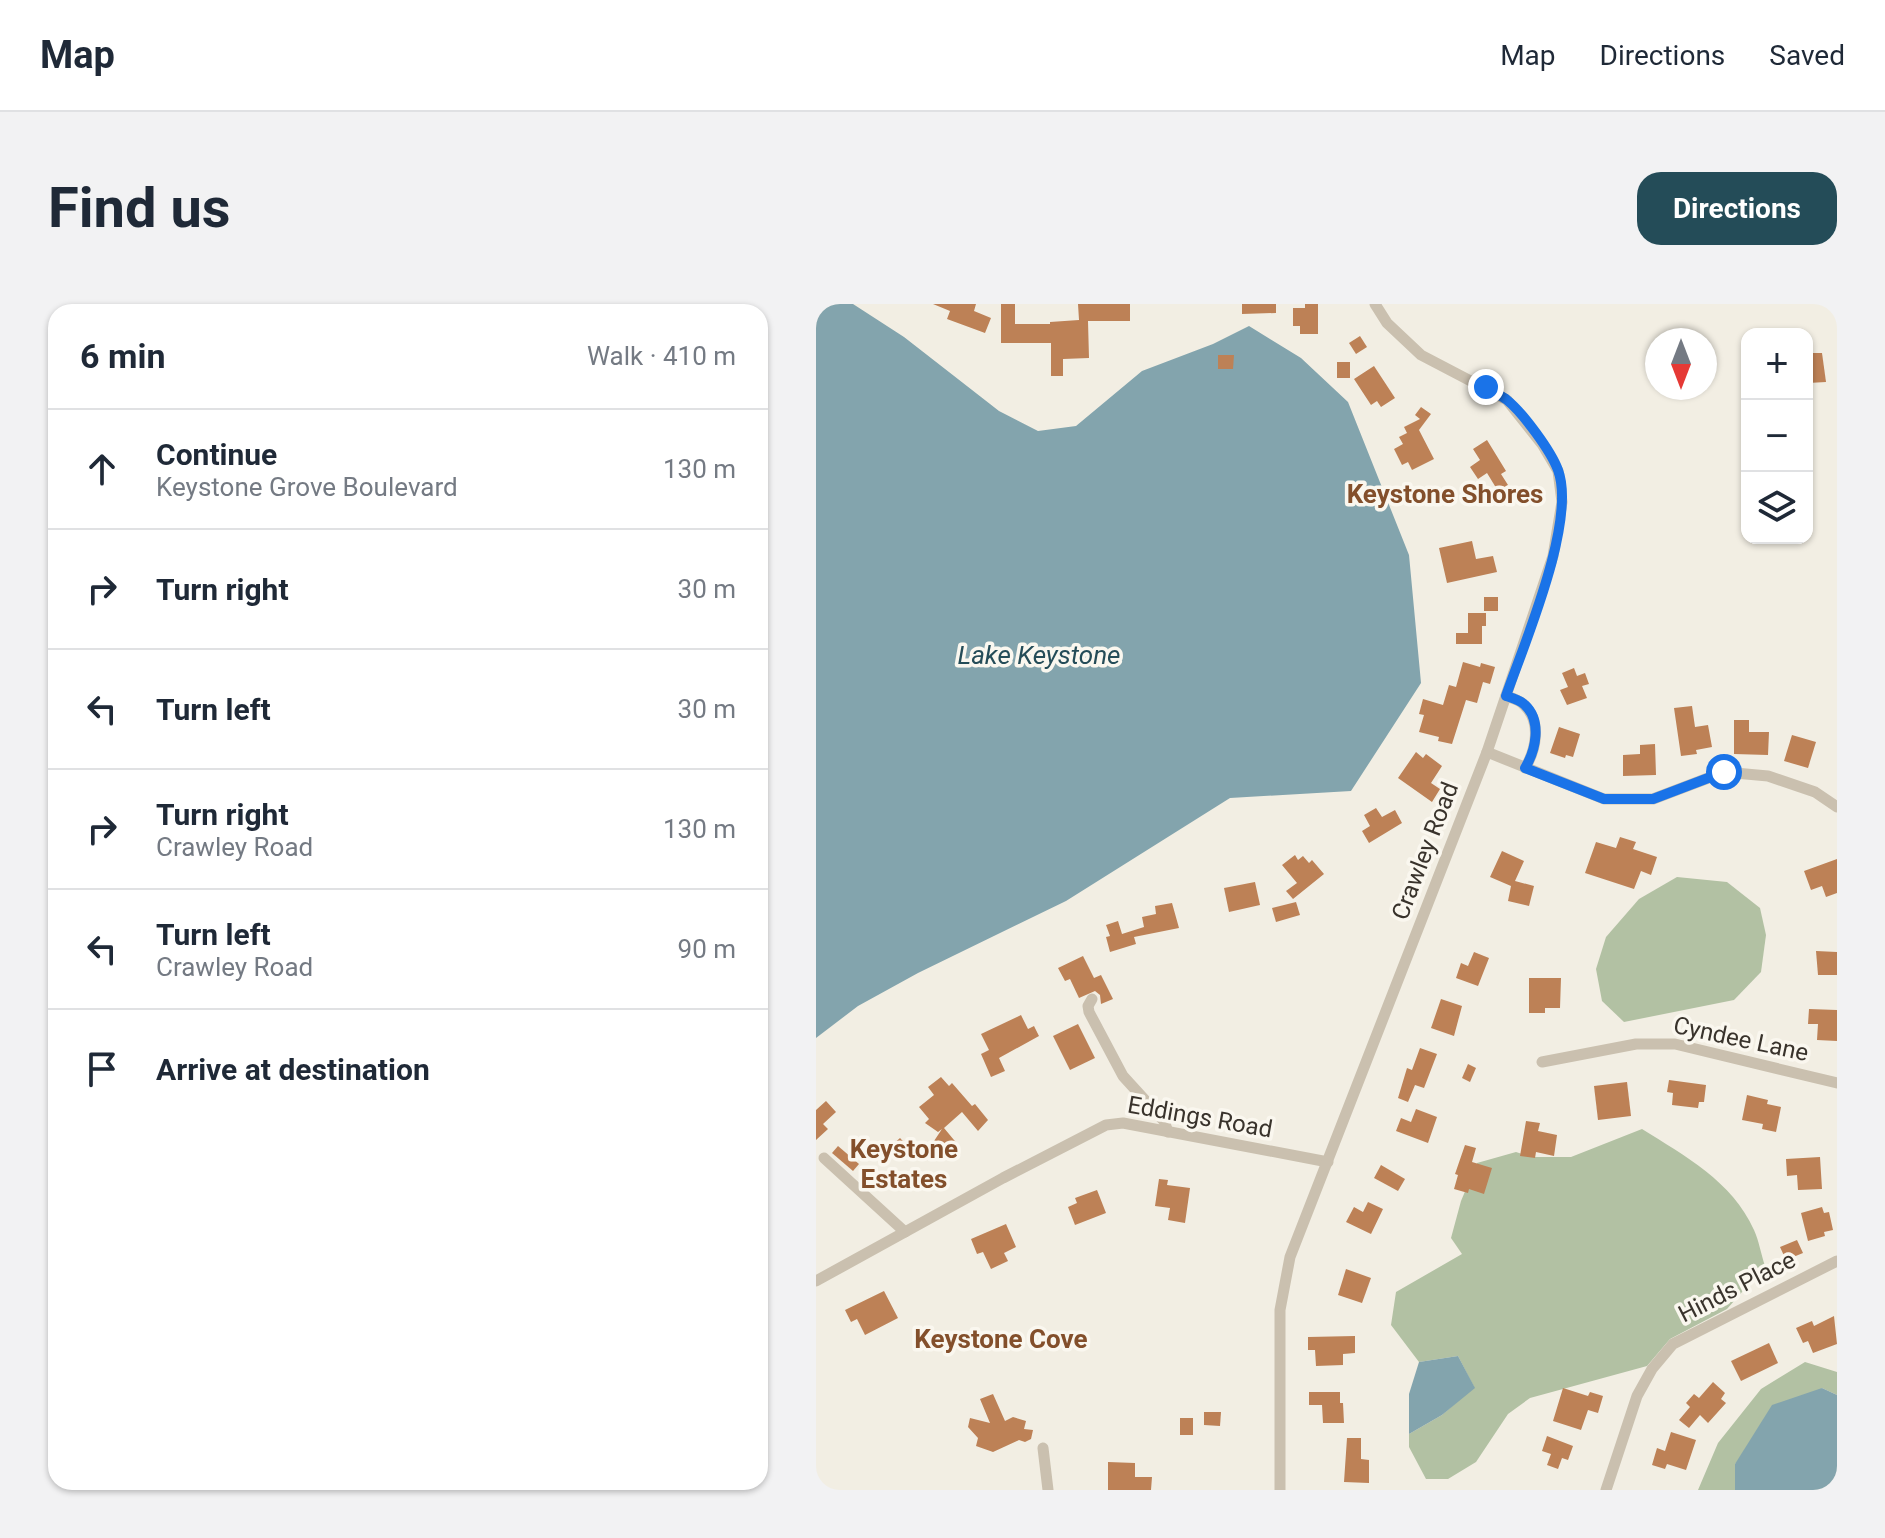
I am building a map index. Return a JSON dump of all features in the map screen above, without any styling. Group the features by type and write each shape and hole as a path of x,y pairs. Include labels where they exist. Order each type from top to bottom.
{"street":[{"name":"Crawley Road","path":"1280,1490 1280,1310 1290,1257 1487,752 1553,556 1562,502 1558,471 1542,444 1507,400 1421,355 1387,323 1375,304"},
{"path":"1506,696 1528,708 1535,729 1535,748 1525,768"},
{"path":"1487,752 1604,799 1653,799 1724,772 1768,776 1815,792 1837,807"},
{"path":"1092,999 1089,1012 1123,1076 1164,1121 1168,1132"},
{"name":"Cyndee Lane","path":"1542,1062 1636,1044 1675,1044 1837,1083"},
{"name":"Eddings Road","path":"816,1281 1106,1125 1123,1123 1328,1162"},
{"path":"824,1158 905,1232"},
{"name":"Hinds Place","path":"1606,1490 1637,1396 1652,1369 1673,1344 1837,1261"},
{"path":"1043,1448 1048,1490"}],"green space":[{"path":"1677,877 1727,882 1760,908 1766,935 1761,972 1734,1000 1624,1022 1602,1001 1596,969 1606,937 1639,899"},
{"path":"1642,1129 1706,1171 1733,1197 1754,1230 1765,1266 1727,1309 1670,1339 1647,1366 1530,1398 1508,1414 1476,1462 1448,1479 1426,1479 1409,1447 1409,1434 1442,1415 1474,1387 1458,1356 1419,1362 1391,1325 1396,1292 1462,1254 1451,1238 1461,1201 1477,1163 1516,1152 1532,1157 1571,1157"},
{"path":"1805,1362 1837,1372 1837,1395 1822,1388 1735,1464 1735,1490 1698,1490 1718,1443 1761,1389"}],"water":[{"name":"Lake Keystone","path":"816,304 853,304 904,337 999,411 1038,431 1076,426 1142,371 1213,344 1249,326 1301,358 1348,402 1409,555 1421,683 1351,791 1230,798 1066,901 918,973 858,1006 816,1038"},
{"path":"1458,1356 1475,1388 1442,1415 1409,1434 1409,1394 1419,1362"},
{"path":"1822,1388 1837,1395 1837,1490 1735,1490 1735,1464 1772,1405"}],"building":[{"path":"933,304 976,304 974,311 991,318 985,333 947,319 950,311"},
{"path":"1001,304 1015,304 1015,324 1079,320 1078,304 1130,304 1130,321 1088,321 1089,358 1063,359 1063,376 1051,376 1051,343 1001,343"},
{"path":"1242,304 1276,304 1276,313 1242,314"},
{"path":"1305,304 1318,304 1318,334 1300,334 1300,326 1293,326 1293,308 1305,308"},
{"path":"1360,336 1367,347 1356,354 1349,343"},
{"path":"1813,353 1822,353 1826,382 1813,383"},
{"path":"1218,355 1234,355 1233,369 1218,369"},
{"path":"1337,362 1350,362 1350,378 1337,378"},
{"path":"1374,366 1395,398 1381,407 1377,401 1371,405 1354,379"},
{"path":"1421,407 1431,414 1419,430 1434,459 1412,470 1408,462 1402,465 1394,449 1403,444 1399,437 1407,433 1404,427 1420,419 1415,415"},
{"path":"1487,440 1506,471 1501,474 1508,485 1498,491 1487,473 1478,479 1470,467 1480,460 1473,449"},
{"path":"1472,541 1476,559 1493,556 1497,572 1447,583 1439,548"},
{"path":"1484,597 1498,597 1498,611 1484,611"},
{"path":"1468,613 1486,613 1482,644 1456,644 1456,633 1468,633"},
{"path":"1463,662 1495,667 1490,684 1483,682 1477,703 1466,700 1452,744 1438,741 1439,737 1419,732 1424,715 1419,714 1423,699 1443,705 1449,685 1456,687"},
{"path":"1574,668 1577,676 1585,673 1589,684 1582,686 1587,698 1567,705 1560,690 1568,687 1562,673"},
{"path":"1692,706 1695,727 1708,725 1712,747 1696,750 1697,754 1681,756 1674,708"},
{"path":"1734,720 1749,720 1749,732 1769,732 1768,755 1734,754"},
{"path":"1559,727 1580,734 1573,757 1550,753"},
{"path":"1792,735 1816,742 1808,768 1784,761"},
{"path":"1655,744 1656,775 1623,776 1623,755 1640,754 1640,745"},
{"path":"1416,752 1423,758 1426,754 1442,766 1431,783 1440,789 1432,802 1398,778"},
{"path":"1376,808 1382,817 1395,810 1402,823 1369,843 1362,831 1370,826 1364,815"},
{"path":"1620,837 1636,842 1633,849 1657,857 1651,875 1641,871 1634,889 1585,873 1596,842 1616,848"},
{"path":"1502,851 1524,861 1515,881 1534,886 1529,906 1508,901 1511,886 1490,877"},
{"path":"1295,855 1298,860 1303,856 1309,863 1312,860 1324,874 1293,899 1286,891 1297,883 1282,865"},
{"path":"1837,859 1837,893 1826,897 1822,886 1811,890 1804,871"},
{"path":"1255,882 1260,905 1229,912 1224,888"},
{"path":"1296,902 1300,915 1276,922 1272,908"},
{"path":"1172,903 1179,928 1134,937 1136,944 1110,952 1106,925 1118,921 1122,934 1144,927 1142,917 1156,914 1155,906"},
{"path":"1816,951 1837,952 1837,975 1818,975"},
{"path":"1474,952 1489,958 1478,986 1456,978 1461,963 1468,966"},
{"path":"1083,956 1094,978 1101,975 1113,999 1101,1004 1100,995 1095,991 1079,998 1070,979 1065,981 1058,968"},
{"path":"1529,978 1561,978 1560,1008 1545,1008 1545,1013 1529,1013"},
{"path":"1441,999 1462,1006 1454,1036 1431,1028"},
{"path":"1809,1009 1837,1010 1837,1041 1817,1040 1818,1024 1808,1024"},
{"path":"1021,1015 1028,1029 1034,1026 1039,1036 999,1058 1005,1071 991,1077 981,1054 989,1050 981,1034"},
{"path":"1078,1024 1095,1058 1070,1070 1053,1036"},
{"path":"1420,1048 1437,1054 1424,1088 1415,1085 1408,1102 1398,1098 1407,1068 1412,1070"},
{"path":"1468,1064 1476,1068 1470,1082 1462,1078"},
{"path":"941,1077 949,1086 952,1083 972,1106 975,1104 988,1120 978,1131 962,1112 944,1128 959,1146 948,1156 934,1141 942,1129 938,1132 925,1123 929,1119 919,1107 934,1095 928,1087"},
{"path":"1669,1080 1706,1085 1704,1102 1699,1102 1698,1108 1672,1105 1673,1093 1667,1092"},
{"path":"1627,1082 1631,1116 1598,1120 1594,1086"},
{"path":"1747,1095 1781,1107 1776,1132 1762,1129 1763,1124 1742,1120"},
{"path":"826,1101 836,1112 823,1124 828,1129 816,1140 816,1110"},
{"path":"1416,1109 1437,1117 1428,1143 1396,1131 1401,1118 1411,1122"},
{"path":"1526,1121 1540,1123 1538,1131 1557,1135 1554,1156 1536,1152 1535,1158 1520,1156"},
{"path":"900,1138 910,1149 899,1159 889,1148"},
{"path":"1465,1145 1476,1148 1472,1162 1492,1168 1484,1194 1469,1189 1468,1193 1454,1189 1458,1175 1455,1174"},
{"path":"838,1146 859,1164 853,1171 832,1153"},
{"path":"1820,1157 1822,1189 1798,1190 1797,1175 1787,1176 1786,1159"},
{"path":"1381,1165 1405,1179 1398,1191 1374,1178"},
{"path":"1159,1179 1168,1180 1167,1185 1190,1188 1185,1223 1168,1220 1170,1208 1155,1206"},
{"path":"1097,1190 1106,1213 1075,1225 1068,1207 1077,1203 1075,1198"},
{"path":"1368,1202 1383,1209 1371,1234 1346,1222 1354,1207 1363,1212"},
{"path":"1822,1207 1824,1213 1829,1212 1833,1230 1808,1241 1801,1213"},
{"path":"1006,1224 1016,1247 1004,1253 1008,1261 991,1269 983,1252 977,1254 971,1239"},
{"path":"1797,1240 1803,1253 1786,1260 1780,1247"},
{"path":"1346,1269 1371,1278 1362,1303 1338,1295"},
{"path":"884,1291 898,1318 865,1335 857,1319 851,1322 845,1310"},
{"path":"1834,1316 1837,1344 1813,1353 1808,1341 1803,1343 1796,1328 1812,1321 1814,1326"},
{"path":"1355,1336 1355,1353 1343,1354 1343,1365 1316,1366 1315,1350 1308,1350 1308,1337"},
{"path":"1769,1343 1778,1363 1741,1381 1731,1361"},
{"path":"1713,1382 1725,1393 1721,1399 1726,1403 1708,1423 1700,1415 1689,1428 1679,1420 1690,1407 1686,1403 1694,1394 1699,1398"},
{"path":"1563,1388 1588,1396 1590,1392 1603,1396 1598,1413 1588,1410 1581,1430 1553,1421"},
{"path":"1309,1392 1340,1392 1344,1423 1323,1423 1322,1405 1309,1405"},
{"path":"993,1394 1005,1421 1013,1417 1026,1421 1024,1429 1033,1430 1031,1439 1025,1442 1019,1440 993,1452 976,1446 978,1438 968,1427 970,1418 990,1423 980,1399"},
{"path":"1204,1412 1221,1412 1220,1426 1204,1425"},
{"path":"1180,1418 1193,1418 1193,1435 1180,1435"},
{"path":"1671,1432 1696,1440 1686,1470 1667,1464 1665,1469 1652,1465 1657,1448 1665,1451"},
{"path":"1547,1436 1573,1446 1568,1460 1562,1458 1558,1469 1547,1465 1551,1454 1542,1451"},
{"path":"1347,1438 1361,1438 1361,1459 1369,1460 1369,1483 1344,1482"},
{"path":"1108,1462 1135,1463 1135,1477 1152,1477 1151,1490 1108,1490"}],"district":[{"name":"Keystone Shores","path":"1445,494"},
{"name":"Keystone Estates","path":"904,1164"},
{"name":"Keystone Cove","path":"1001,1339"}],"route":[{"path":"1486,387 1507,400 1542,444 1558,471 1562,502 1553,556 1506,696 1528,708 1535,729 1535,748 1525,768 1604,799 1653,799 1724,772"}]}
